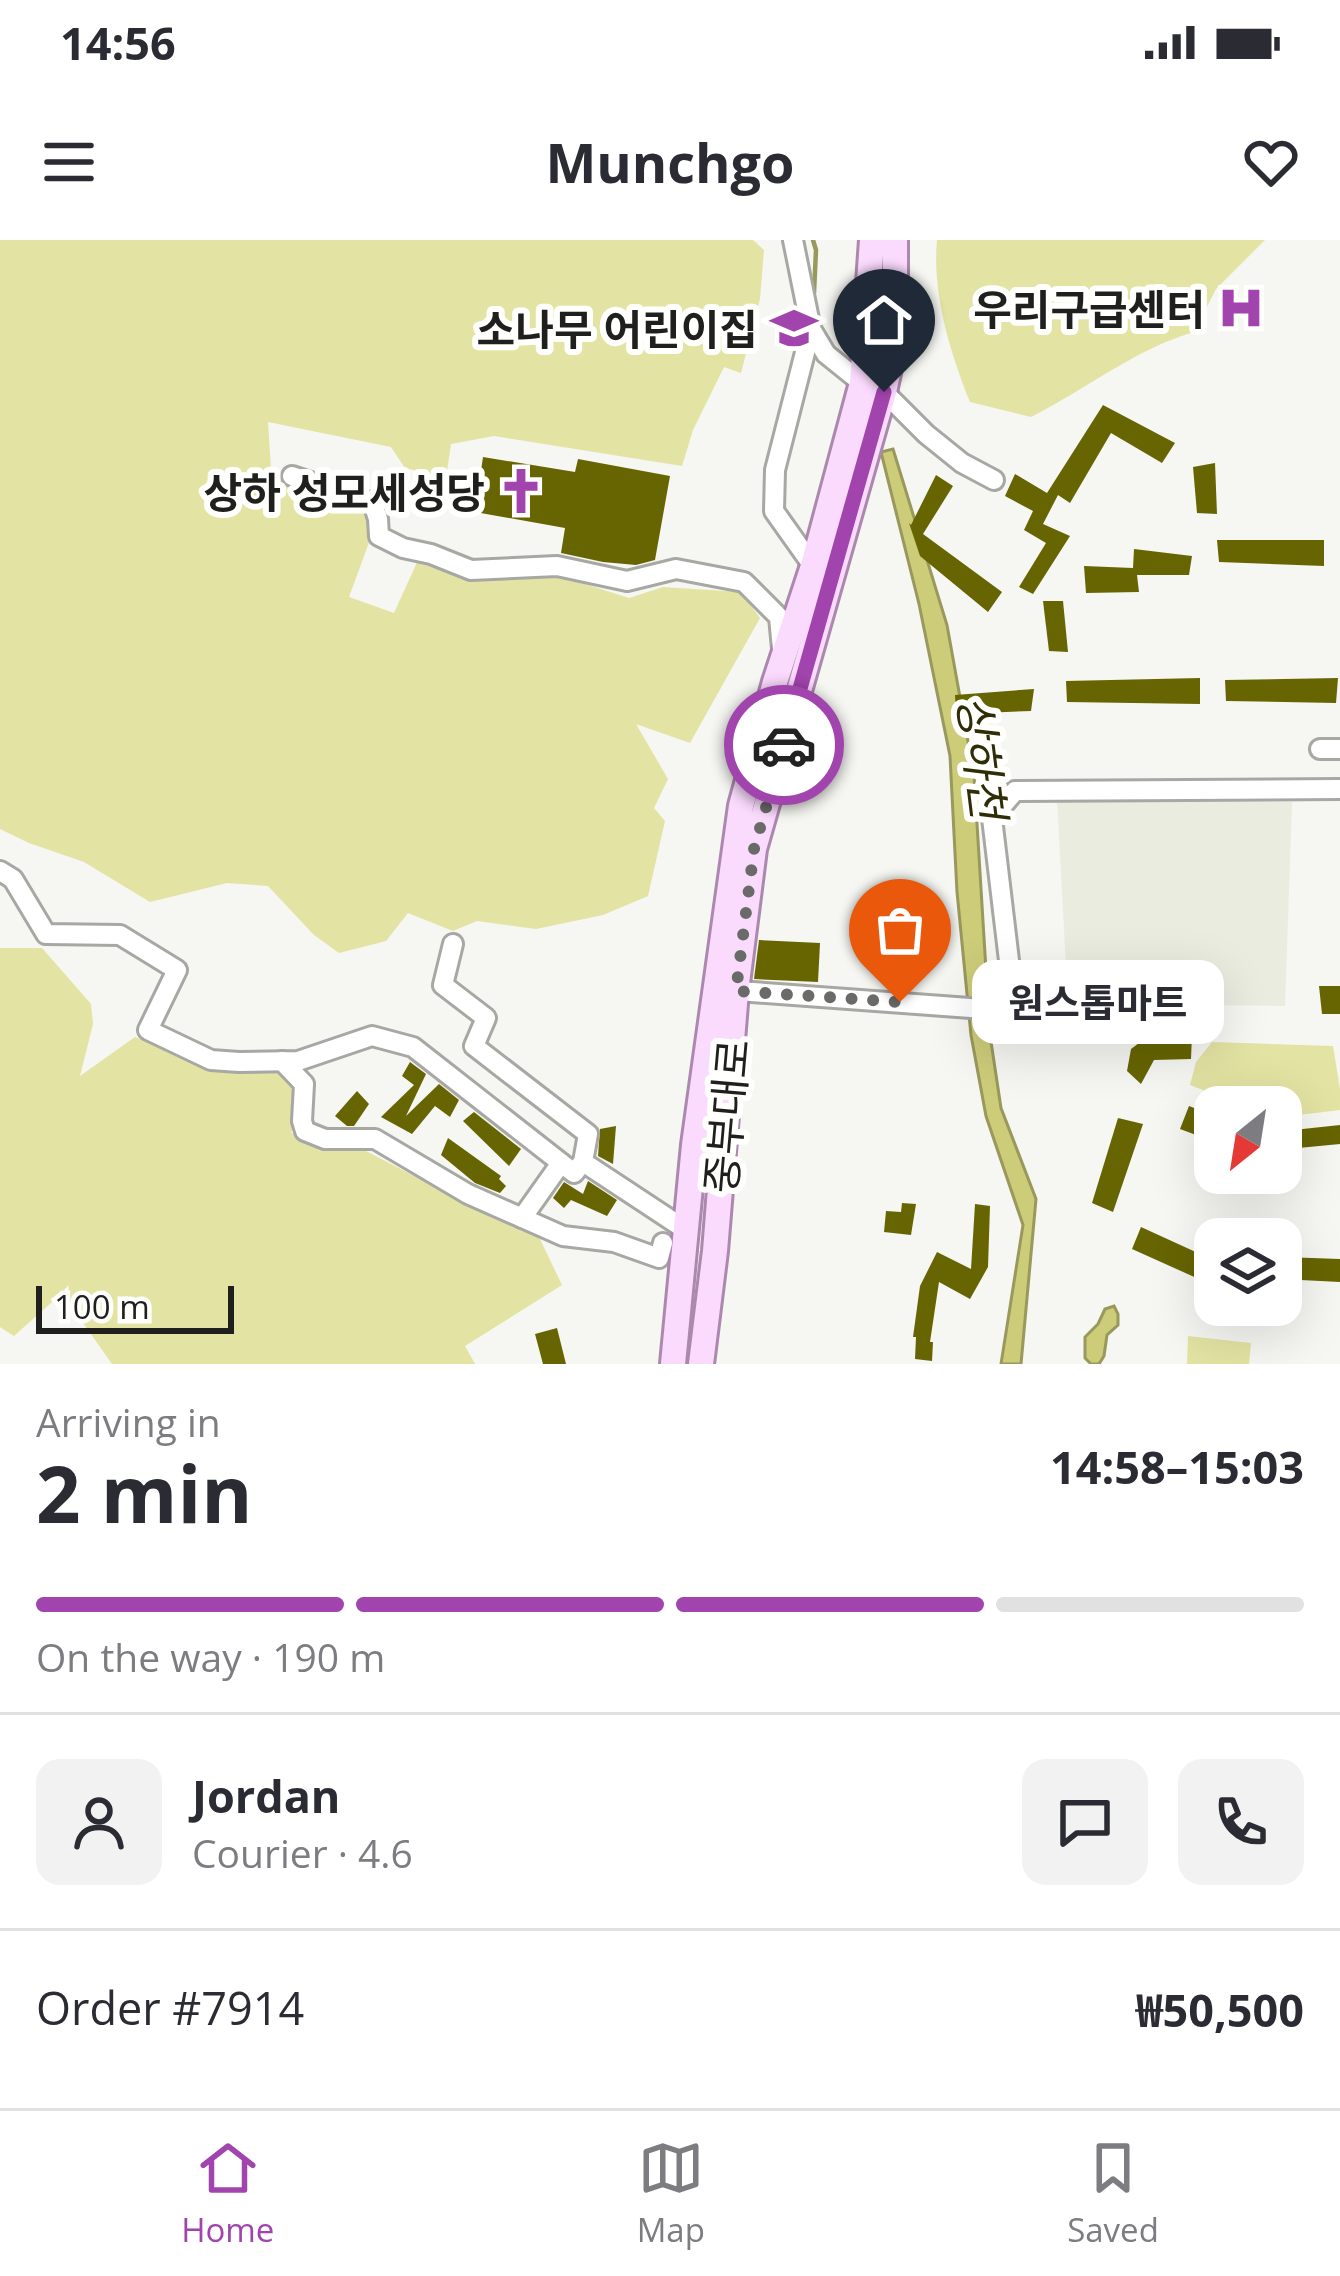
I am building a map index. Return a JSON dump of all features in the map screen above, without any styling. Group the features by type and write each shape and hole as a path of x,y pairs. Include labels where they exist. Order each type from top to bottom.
{"main road":[{"name":"중부대로","path":"673,1364 686,1230 725,990 754,849 873,388 872,240"},
{"name":"중부대로","path":"701,1364 715,1251 725,990 741,806 783,657 873,388 895,340 895,240"}],"street":[{"path":"793,240 811,329 826,354 962,463 994,480"},
{"path":"778,617 810,577 773,511 775,470 811,329"},
{"path":"292,476 374,503 379,536 471,570 557,566 627,581 676,569 744,583 778,617 783,657"},
{"path":"1006,1010 992,818 1015,791 1340,790"},
{"path":"0,871 13,879 46,934 120,935 177,970 148,1030 211,1060 298,1060 372,1036 412,1047 574,1173 583,1162 588,1134 474,1046 486,1018 443,985 453,944"},
{"path":"725,990 1121,1019"},
{"path":"283,1061 304,1084 305,1131 325,1139 375,1139 468,1194 563,1236 614,1242 659,1258 663,1243"},
{"path":"583,1162 686,1230"},
{"path":"522,1218 561,1163"}],"shaded area":[{"path":"893,449 947,625 974,775 990,1035 1001,1108 1036,1199 1021,1364 1001,1364 1023,1225 986,1116 971,1035 950,756 881,452"},
{"path":"1057,799 1292,802 1285,1006 1068,1003"},
{"path":"1114,1306 1118,1325 1107,1335 1099,1364 1091,1364 1085,1358 1085,1337 1105,1309"}],"green space":[{"path":"0,240 753,240 764,250 760,299 741,373 724,367 693,430 682,466 494,436 451,444 446,478 405,468 391,447 268,422 271,469 376,506 374,529 349,597 394,613 419,558 537,574 629,598 663,587 741,592 760,618 690,743 636,724 668,779 654,808 665,821 648,896 603,915 536,929 477,921 453,931 408,913 386,941 339,953 314,935 268,886 227,883 150,902 84,862 0,829"},
{"path":"937,240 1265,240 1216,289 1194,332 1131,359 1031,417 970,402 944,322"},
{"path":"0,948 42,948 91,1004 93,1024 80,1076 135,1037 211,1069 271,1067 296,1086 296,1121 291,1133 329,1146 366,1151 539,1237 562,1285 465,1346 475,1364 112,1364 62,1293 14,1336 0,1327"},
{"path":"1212,1042 1333,1046 1340,1110 1302,1115 1302,1086 1194,1087 1190,1085 1196,1062"},
{"path":"1188,1336 1251,1343 1249,1364 1187,1364"}],"building":[{"path":"1103,405 1175,443 1162,463 1111,433 1070,503 1058,495 1043,524 1070,536 1033,594 1019,587 1046,543 1024,530 1033,511 1005,496 1015,474 1047,493"},
{"path":"483,457 575,472 578,459 670,476 655,560 636,565 561,553 565,528 475,512"},
{"path":"1215,463 1217,514 1197,513 1193,467"},
{"path":"936,475 953,486 923,534 1002,592 988,612 920,556 909,523"},
{"path":"1217,540 1324,540 1324,566 1219,562"},
{"path":"1134,549 1192,556 1189,575 1137,575 1139,592 1086,593 1084,566 1133,568"},
{"path":"1043,601 1063,601 1068,652 1049,651"},
{"path":"1200,678 1200,704 1067,702 1066,681"},
{"path":"1338,678 1336,703 1226,701 1225,680"},
{"path":"1034,689 1031,711 956,714 955,695"},
{"path":"872,934 927,935 927,970 871,969"},
{"path":"759,940 820,943 818,982 754,979"},
{"path":"1319,986 1340,986 1340,1014 1322,1014"},
{"path":"1192,1034 1191,1059 1154,1060 1141,1084 1127,1071 1131,1049 1147,1037"},
{"path":"410,1062 426,1074 406,1116 439,1084 459,1100 450,1117 435,1106 412,1134 381,1117 414,1085 402,1076"},
{"path":"357,1091 369,1104 354,1126 347,1126 335,1116"},
{"path":"1189,1106 1194,1108 1194,1134 1180,1129"},
{"path":"474,1112 521,1149 509,1166 463,1121"},
{"path":"1118,1118 1143,1124 1113,1212 1092,1203"},
{"path":"1340,1125 1340,1144 1302,1148 1302,1129"},
{"path":"616,1126 613,1164 598,1156 600,1129"},
{"path":"448,1138 501,1176 506,1186 500,1193 475,1183 441,1155"},
{"path":"588,1181 617,1200 607,1216 571,1200 564,1208 553,1198 564,1182 583,1194"},
{"path":"902,1203 916,1204 911,1235 884,1232 886,1211 901,1212"},
{"path":"975,1204 990,1206 988,1267 970,1299 939,1282 930,1342 932,1361 915,1359 920,1286 937,1252 971,1269"},
{"path":"1141,1227 1194,1251 1194,1277 1132,1249"},
{"path":"1302,1258 1340,1259 1340,1282 1302,1280"},
{"path":"557,1328 566,1364 543,1364 535,1334"}],"waterway":[{"path":"813,240 814,293"}],"way so far":[{"path":"784,745 754,849 736,991 900,1002"}],"place":[{"name":"우리구급센터","path":"1241,308"},
{"name":"소나무 어린이집","path":"794,328"},
{"name":"상하 성모세성당","path":"521,491"},
{"name":"원스톱마트","path":"900,1002"}],"route":[{"path":"784,745 884,392"}],"water label":[{"name":"상하천","path":"983,757"}]}
